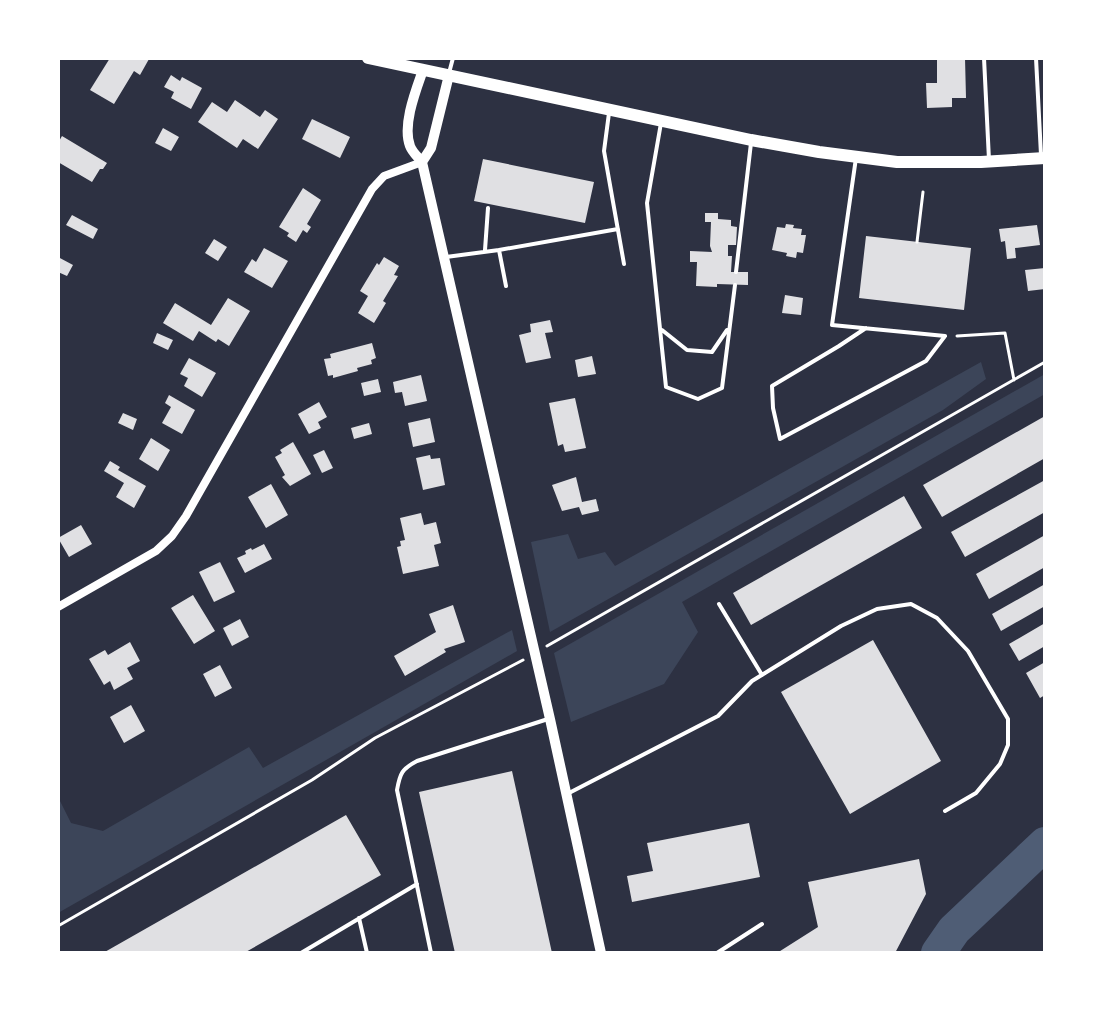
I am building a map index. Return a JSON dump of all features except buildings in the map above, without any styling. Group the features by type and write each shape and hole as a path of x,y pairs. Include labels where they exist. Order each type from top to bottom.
{"main road":[{"path":"368,58 425,64 449,75 610,110 751,140 857,157 897,162 1043,159"}],"street":[{"path":"425,64 412,103 408,137 410,148 422,162 601,953"},
{"path":"58,607 156,551 172,536 372,189 384,176 422,162 431,148 449,75"}],"lane":[{"path":"449,75 453,58"},
{"path":"984,58 989,162"},
{"path":"1036,58 1043,159"},
{"path":"610,110 604,151 624,264"},
{"path":"662,120 647,203 666,387 698,399 722,388 735,285"},
{"path":"736,272 751,140"},
{"path":"857,157 832,325 945,336"},
{"path":"485,250 488,208"},
{"path":"444,258 618,229"},
{"path":"499,250 506,286"},
{"path":"660,328 687,350 712,352 729,327"},
{"path":"866,328 772,386 780,439 926,361 945,336"},
{"path":"719,604 762,675"},
{"path":"566,794 718,716 752,681 841,626 877,609 911,604 937,618 968,651 1008,719 1008,745 1000,764 976,793 945,811"},
{"path":"431,953 397,790 404,768 417,761 550,719"},
{"path":"303,952 417,884"},
{"path":"359,918 367,953"},
{"path":"717,953 762,924"}],"path":[{"path":"917,242 923,192"},
{"path":"945,336 1005,333 1014,380"},
{"path":"583,626 1045,362"},
{"path":"58,926 312,780 375,738 509,668"}],"shaded area":[{"path":"981,362 986,379 943,410 550,632 531,542 568,534 578,559 605,552 615,566"},
{"path":"1045,374 1045,394 682,602 698,632 664,684 571,722 554,653"},
{"path":"512,630 517,651 58,913 58,797 71,823 103,831 249,747 263,768"}],"waterway":[{"path":"938,953 954,930 1045,844"}]}
